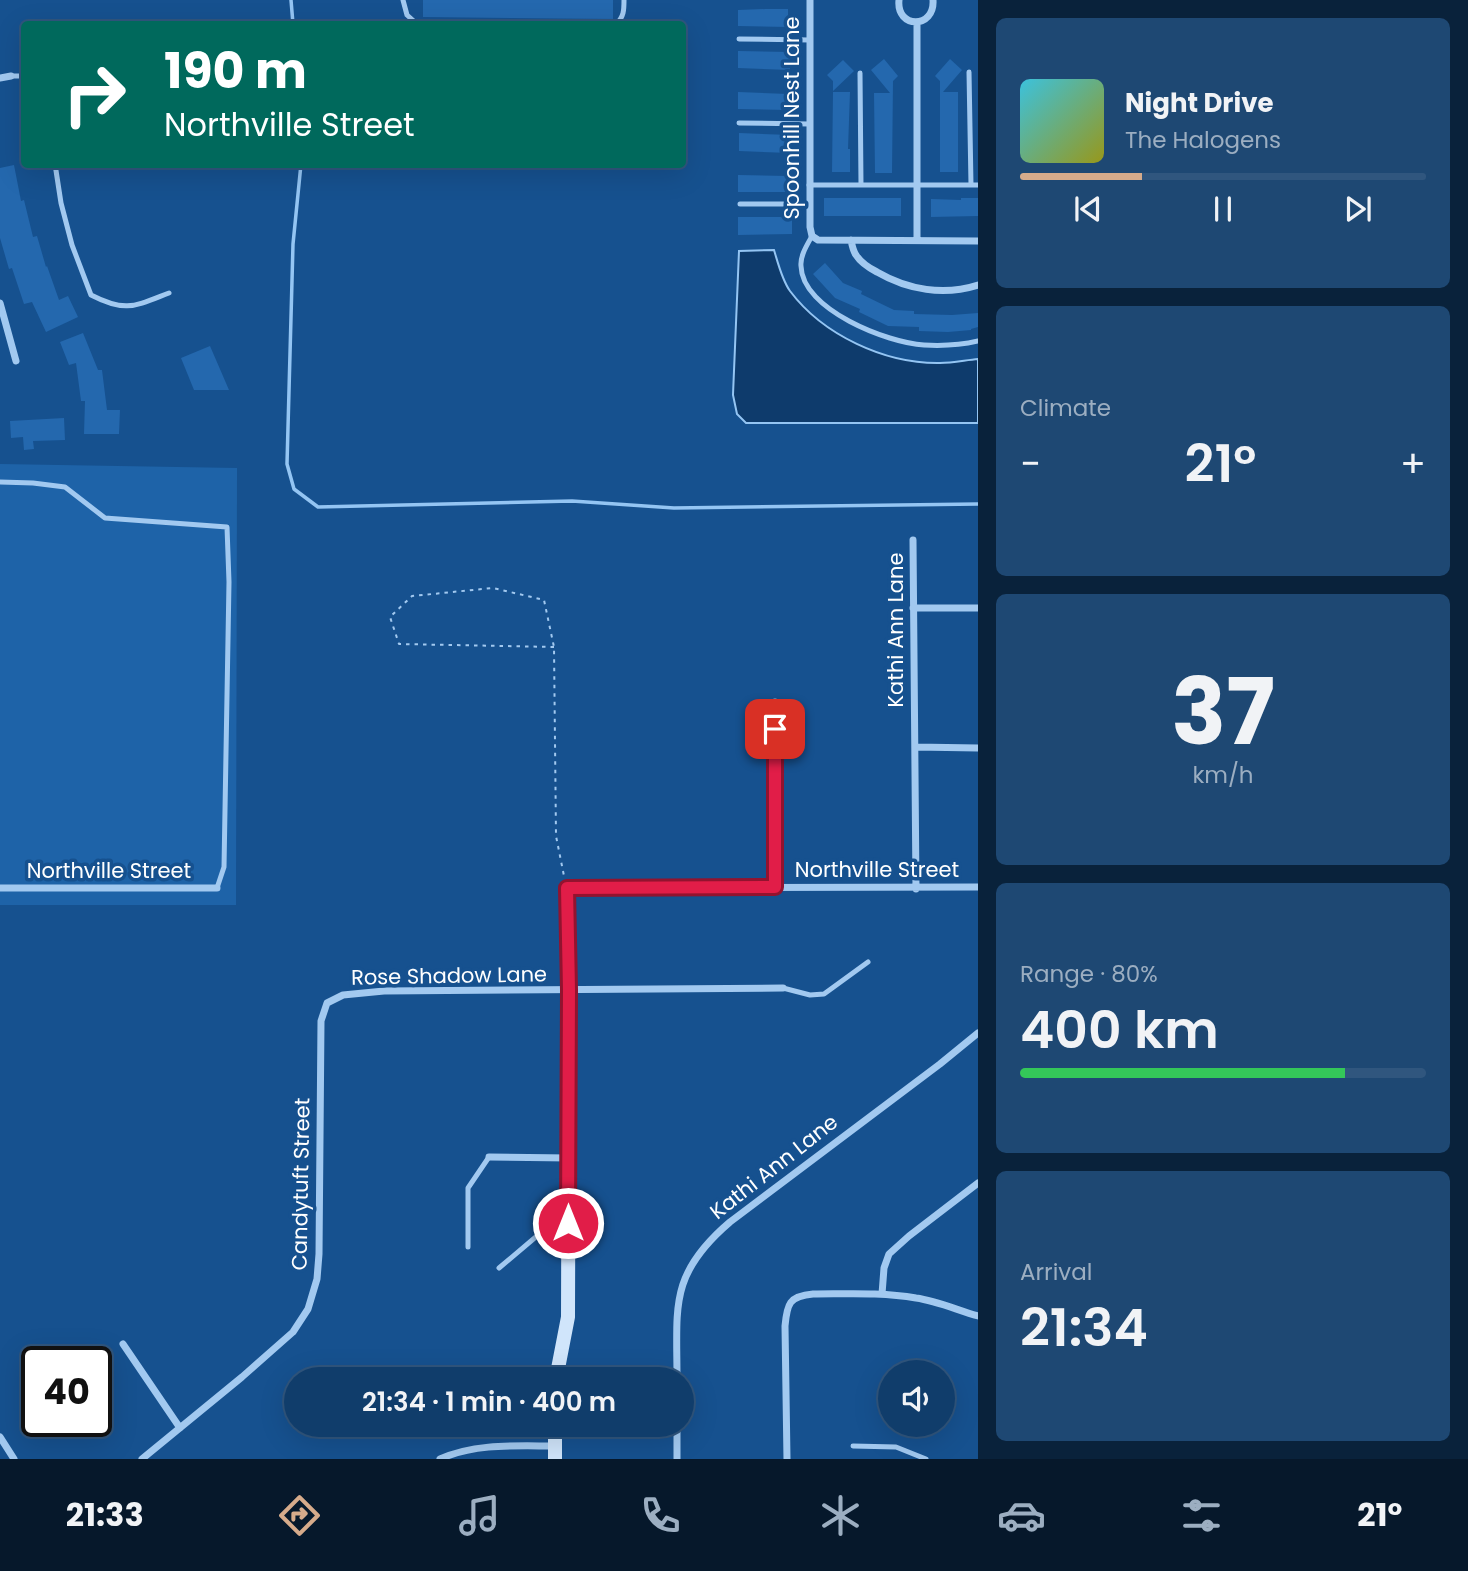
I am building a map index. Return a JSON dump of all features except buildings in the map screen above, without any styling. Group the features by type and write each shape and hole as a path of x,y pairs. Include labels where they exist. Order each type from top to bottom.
{"street":[{"name":"Spoonhill Nest Lane","path":"810,0 811,236"},
{"path":"899,0 898,8 901,14 909,21 916,22 927,19 931,14 933,0"},
{"path":"916,22 916,240"},
{"path":"0,78 11,76"},
{"path":"811,236 818,240 978,241"},
{"path":"851,240 855,254 866,266 897,282 916,288 943,291 978,285"},
{"path":"0,303 16,361"},
{"name":"Kathi Ann Lane","path":"913,540 916,888"},
{"path":"913,608 978,608"},
{"path":"775,702 775,887"},
{"path":"915,747 978,748"},
{"name":"Northville Street","path":"567,888 978,887"},
{"name":"Northville Street","path":"0,888 217,888"},
{"path":"558,1367 568,1317 567,888"},
{"name":"Rose Shadow Lane","path":"327,1003 343,995 358,993 783,988"},
{"name":"Candytuft Street","path":"142,1459 293,1332 307,1309 317,1279 318,1266 321,1021 327,1003"},
{"name":"Kathi Ann Lane","path":"677,1367 677,1318 681,1287 687,1272 705,1245 730,1222 978,1033"},
{"path":"489,1157 569,1158"},
{"path":"882,1294 884,1268 889,1254 903,1240 978,1183"},
{"path":"787,1459 785,1326 786,1308 793,1299 801,1295 882,1294 916,1298 978,1316"},
{"path":"123,1344 180,1428"},
{"path":"0,1437 14,1459"},
{"path":"677,1437 677,1459"},
{"path":"440,1459 478,1448 509,1446 555,1453"}],"lane":[{"path":"403,0 407,15 414,21"},
{"path":"619,21 622,17 624,0"},
{"path":"739,39 810,40"},
{"path":"810,185 974,185 969,72"},
{"path":"860,73 861,185"},
{"path":"11,76 21,76"},
{"path":"739,123 810,124"},
{"path":"56,168 72,245 91,295 110,305 134,306 169,293"},
{"path":"740,204 810,204"},
{"path":"811,236 800,265 803,278 814,296 854,325 896,341 925,345 978,341"},
{"path":"0,482 65,487 105,518 227,527 229,582 224,867 217,888"},
{"path":"783,988 810,995 824,994 868,962"},
{"path":"468,1248 468,1188 489,1157"},
{"path":"499,1268 544,1230 568,1223"},
{"path":"853,1446 896,1447 926,1459"}],"path":[{"path":"554,647 399,644 390,617 412,596 493,588 544,600 554,647 556,836 567,888"}],"shaded area":[{"path":"774,250 787,287 804,307 837,333 857,344 877,352 919,362 945,363 978,359 978,423 746,423 737,414 733,395 739,251"},
{"path":"0,464 237,468 236,905 0,905"}],"waterway":[{"path":"291,0 293,21"},
{"path":"301,168 293,244 287,464 294,489 318,507 572,501 674,508 978,504"}],"route":[{"path":"568,1223 567,888 775,887 775,729"}]}
